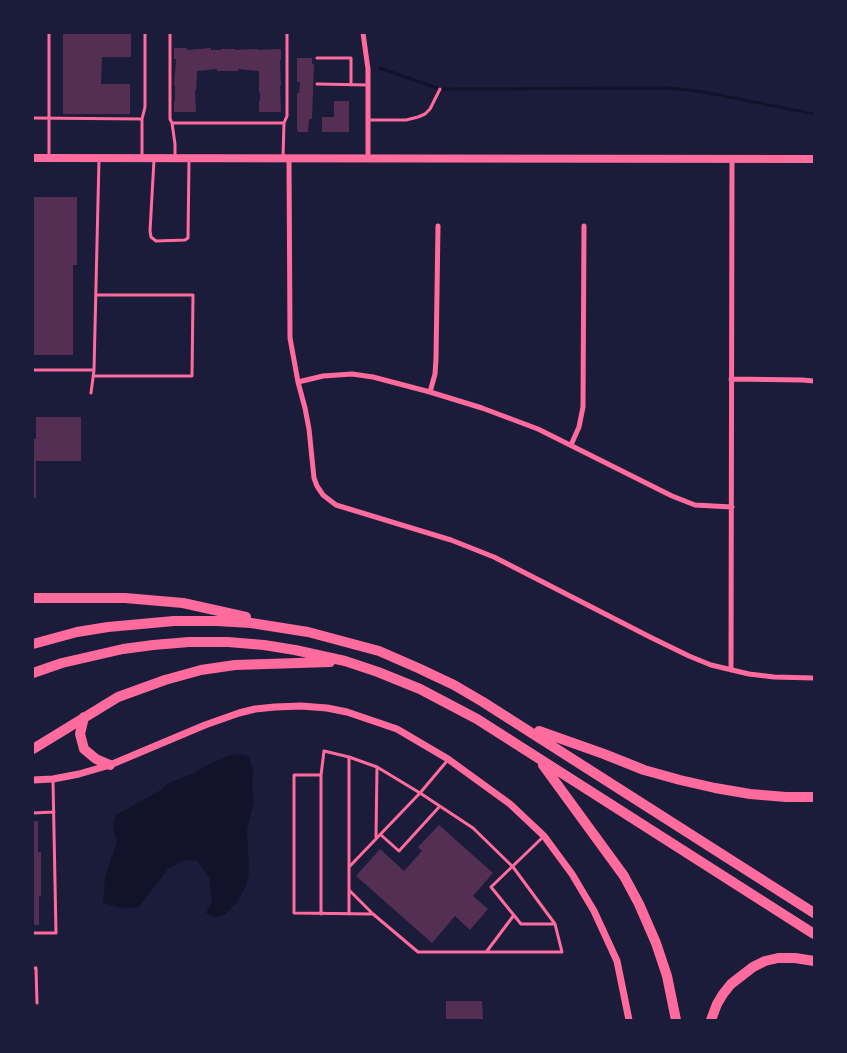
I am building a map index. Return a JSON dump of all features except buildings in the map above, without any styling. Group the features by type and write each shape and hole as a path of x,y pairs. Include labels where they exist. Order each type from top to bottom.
{"highway":[{"path":"33,598 125,598 183,603 379,651 454,685 522,725 814,913"},
{"path":"33,644 77,632 174,621 234,622 308,632"},
{"path":"33,673 62,663 123,649 189,642 264,645 345,661 400,680 477,719 814,934"},
{"path":"33,749 118,697 165,680 201,670 235,665 345,661"},
{"path":"84,717 80,734 84,749 96,759 110,765"},
{"path":"522,725 644,770 680,780 750,794 814,797"},
{"path":"540,759 624,876 639,904 667,976 676,1020"},
{"path":"711,1020 723,994 742,974 753,967 778,958 814,960"}],"main road":[{"path":"33,158 814,159"}],"street":[{"path":"363,33 367,58 368,158"},
{"path":"286,158 291,350 309,429 312,468 317,486 323,495 336,505 469,546 688,656 711,665 774,677 814,678"},
{"path":"731,670 732,159"},
{"path":"430,392 436,359 438,226"},
{"path":"571,444 579,427 583,407 584,226"},
{"path":"298,382 323,376 352,374 430,392 511,418 571,444 672,496 695,505 732,507"},
{"path":"731,379 814,381"},
{"path":"33,780 79,774 110,765 238,713 275,707 301,706 347,712 397,729 448,759 510,804 544,836 572,874 594,911 617,962 629,1020"}],"lane":[{"path":"49,33 49,158"},
{"path":"142,157 145,33"},
{"path":"170,33 170,119 175,144 175,159"},
{"path":"286,158 284,123 287,116 287,33"},
{"path":"317,58 351,58 351,85"},
{"path":"317,84 368,85"},
{"path":"368,120 406,120 425,114 440,89"},
{"path":"33,118 142,119"},
{"path":"172,123 284,123"},
{"path":"91,393 94,370 99,158"},
{"path":"154,158 150,231 151,237 156,241 188,238 189,158"},
{"path":"93,376 192,376 193,296 96,295"},
{"path":"33,370 94,370"},
{"path":"321,914 321,775 324,751 377,767 473,828 513,867 555,924 562,952 418,952 349,891"},
{"path":"349,757 349,914"},
{"path":"349,867 420,793 448,759"},
{"path":"376,839 377,767"},
{"path":"321,775 294,775 294,913 373,914"},
{"path":"33,933 56,933 53,779"},
{"path":"380,835 399,851 440,806"},
{"path":"33,813 54,812"},
{"path":"544,836 491,887 521,924 555,924"},
{"path":"487,951 514,915"},
{"path":"33,968 36,968 38,1003"}],"shaded area":[{"path":"239,754 248,756 253,769 254,800 247,830 249,873 246,886 236,904 224,915 216,917 206,913 212,901 209,877 197,861 184,860 168,869 139,907 123,908 103,903 105,876 117,843 113,826 116,815 161,790 167,784 225,757"}],"waterway":[{"path":"380,68 440,89 671,88 704,92 814,114"}]}
